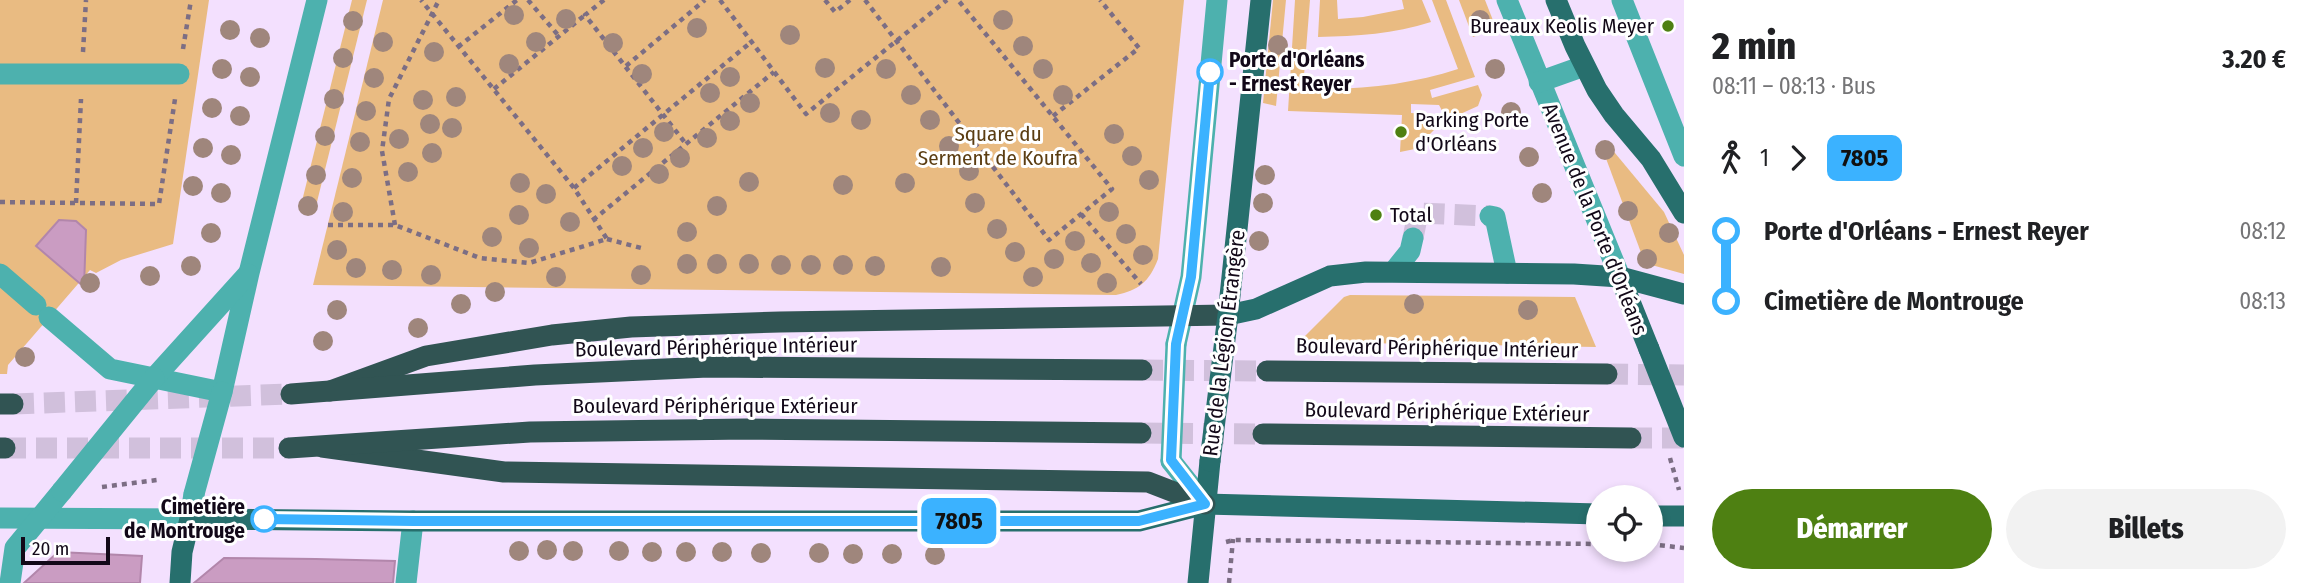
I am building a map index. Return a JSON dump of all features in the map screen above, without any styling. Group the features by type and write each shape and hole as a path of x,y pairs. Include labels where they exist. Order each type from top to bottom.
{"highway":[{"path":"330,391 426,356 552,335 631,327 793,321 1228,315"},
{"name":"Boulevard Périphérique Intérieur","path":"290,394 535,375 708,368 1142,370"},
{"name":"Boulevard Périphérique Intérieur","path":"1267,371 1607,374"},
{"name":"Boulevard Périphérique Extérieur","path":"289,447 557,432 747,429 1141,433"},
{"name":"Boulevard Périphérique Extérieur","path":"1263,435 1631,438"},
{"path":"322,447 505,472 1148,482 1205,504"}],"main road":[{"name":"Rue de la Légion Étrangère","path":"1205,504 1261,0"},
{"path":"1556,0 1584,66 1614,115 1650,159 1684,213"},
{"path":"1228,315 1256,309 1330,276 1394,271 1619,277 1684,295"},
{"name":"Avenue de la Porte d'Orléans","path":"1619,277 1684,437"},
{"path":"1198,583 1205,504"},
{"path":"180,583 182,552 190,519 1139,521 1205,504 1586,514"},
{"path":"1663,516 1684,516"}],"street":[{"path":"0,518 190,519 194,494 231,362 249,273 317,0"},
{"name":"Rue de la Légion Étrangère","path":"1205,504 1171,460 1176,344 1191,277 1217,0"},
{"name":"Avenue de la Porte d'Orléans","path":"1507,0 1619,277"},
{"path":"1622,0 1684,156"},
{"path":"1539,82 1584,66"},
{"path":"0,74 179,74"},
{"path":"1490,216 1495,217 1507,272"},
{"path":"1394,271 1410,251 1413,238"},
{"path":"10,583 15,548 159,372 249,273"},
{"path":"0,274 110,369 159,372 222,392"},
{"path":"406,583 413,521"}],"path":[{"path":"0,202 159,204 191,0"},
{"path":"421,0 574,188 607,239"},
{"path":"395,225 382,151 389,99 439,0"},
{"path":"458,47 517,0"},
{"path":"528,0 558,35"},
{"path":"494,89 604,0"},
{"path":"626,65 705,0"},
{"path":"720,0 806,114 947,0"},
{"path":"825,0 835,12 850,0"},
{"path":"865,0 1049,240 1112,189 958,0"},
{"path":"1053,116 1139,48 1100,0"},
{"path":"585,15 686,144"},
{"path":"574,188 750,43"},
{"path":"593,220 774,72"},
{"path":"1082,214 1141,284"},
{"path":"328,225 395,225 480,258 528,264 607,239 645,248"},
{"path":"102,487 157,480"},
{"path":"139,482 139,493"},
{"path":"1202,548 1234,540 1586,544"},
{"path":"1229,583 1234,540"},
{"path":"1663,546 1684,548"}],"green space":[{"path":"0,0 209,0 173,244 121,260 96,273 90,270 8,365 7,374 0,374"},
{"path":"352,0 367,0 314,214 300,209"},
{"name":"Square du Serment de Koufra","path":"383,0 1184,0 1158,259 1151,274 1142,284 1116,295 313,285"},
{"path":"1273,0 1286,0 1276,106 1263,103"},
{"path":"1295,0 1310,0 1303,88 1323,89 1401,83 1458,69 1432,0 1446,0 1475,77 1430,90 1432,98 1478,85 1482,95 1478,106 1447,120 1439,105 1411,104 1411,113 1434,114 1438,126 1415,149 1400,152 1402,115 1288,111"},
{"path":"1320,0 1337,0 1338,19 1404,9 1402,0 1422,0 1431,22 1375,34 1318,37"},
{"path":"1459,0 1485,0 1496,28 1473,37"},
{"path":"1605,141 1664,212 1684,255 1684,274 1648,264 1643,258 1601,145"},
{"path":"1344,297 1575,297 1596,347 1299,342"}],"building":[{"path":"59,220 76,221 86,230 84,287 36,246"},
{"path":"58,552 142,556 140,583 24,583"},
{"path":"224,558 395,561 393,583 194,583"}],"tunnel":[{"path":"1413,238 1418,213 1490,216"},
{"path":"1142,370 1267,371"},
{"path":"1607,374 1684,375"},
{"path":"13,404 291,394"},
{"path":"1141,433 1263,434"},
{"path":"1631,438 1684,438"},
{"path":"5,448 289,448"}],"bus line":[{"name":"7805","path":"264,519 1146,521 1205,504 1171,460 1176,344 1191,277 1210,72"}],"place":[{"name":"Bureaux Keolis Meyer","path":"1668,26"},
{"name":"Porte d'Orléans - Ernest Reyer","path":"1210,72"},
{"name":"Parking Porte d'Orléans","path":"1401,132"},
{"name":"Total","path":"1376,215"},
{"name":"Cimetière de Montrouge","path":"264,519"}]}
